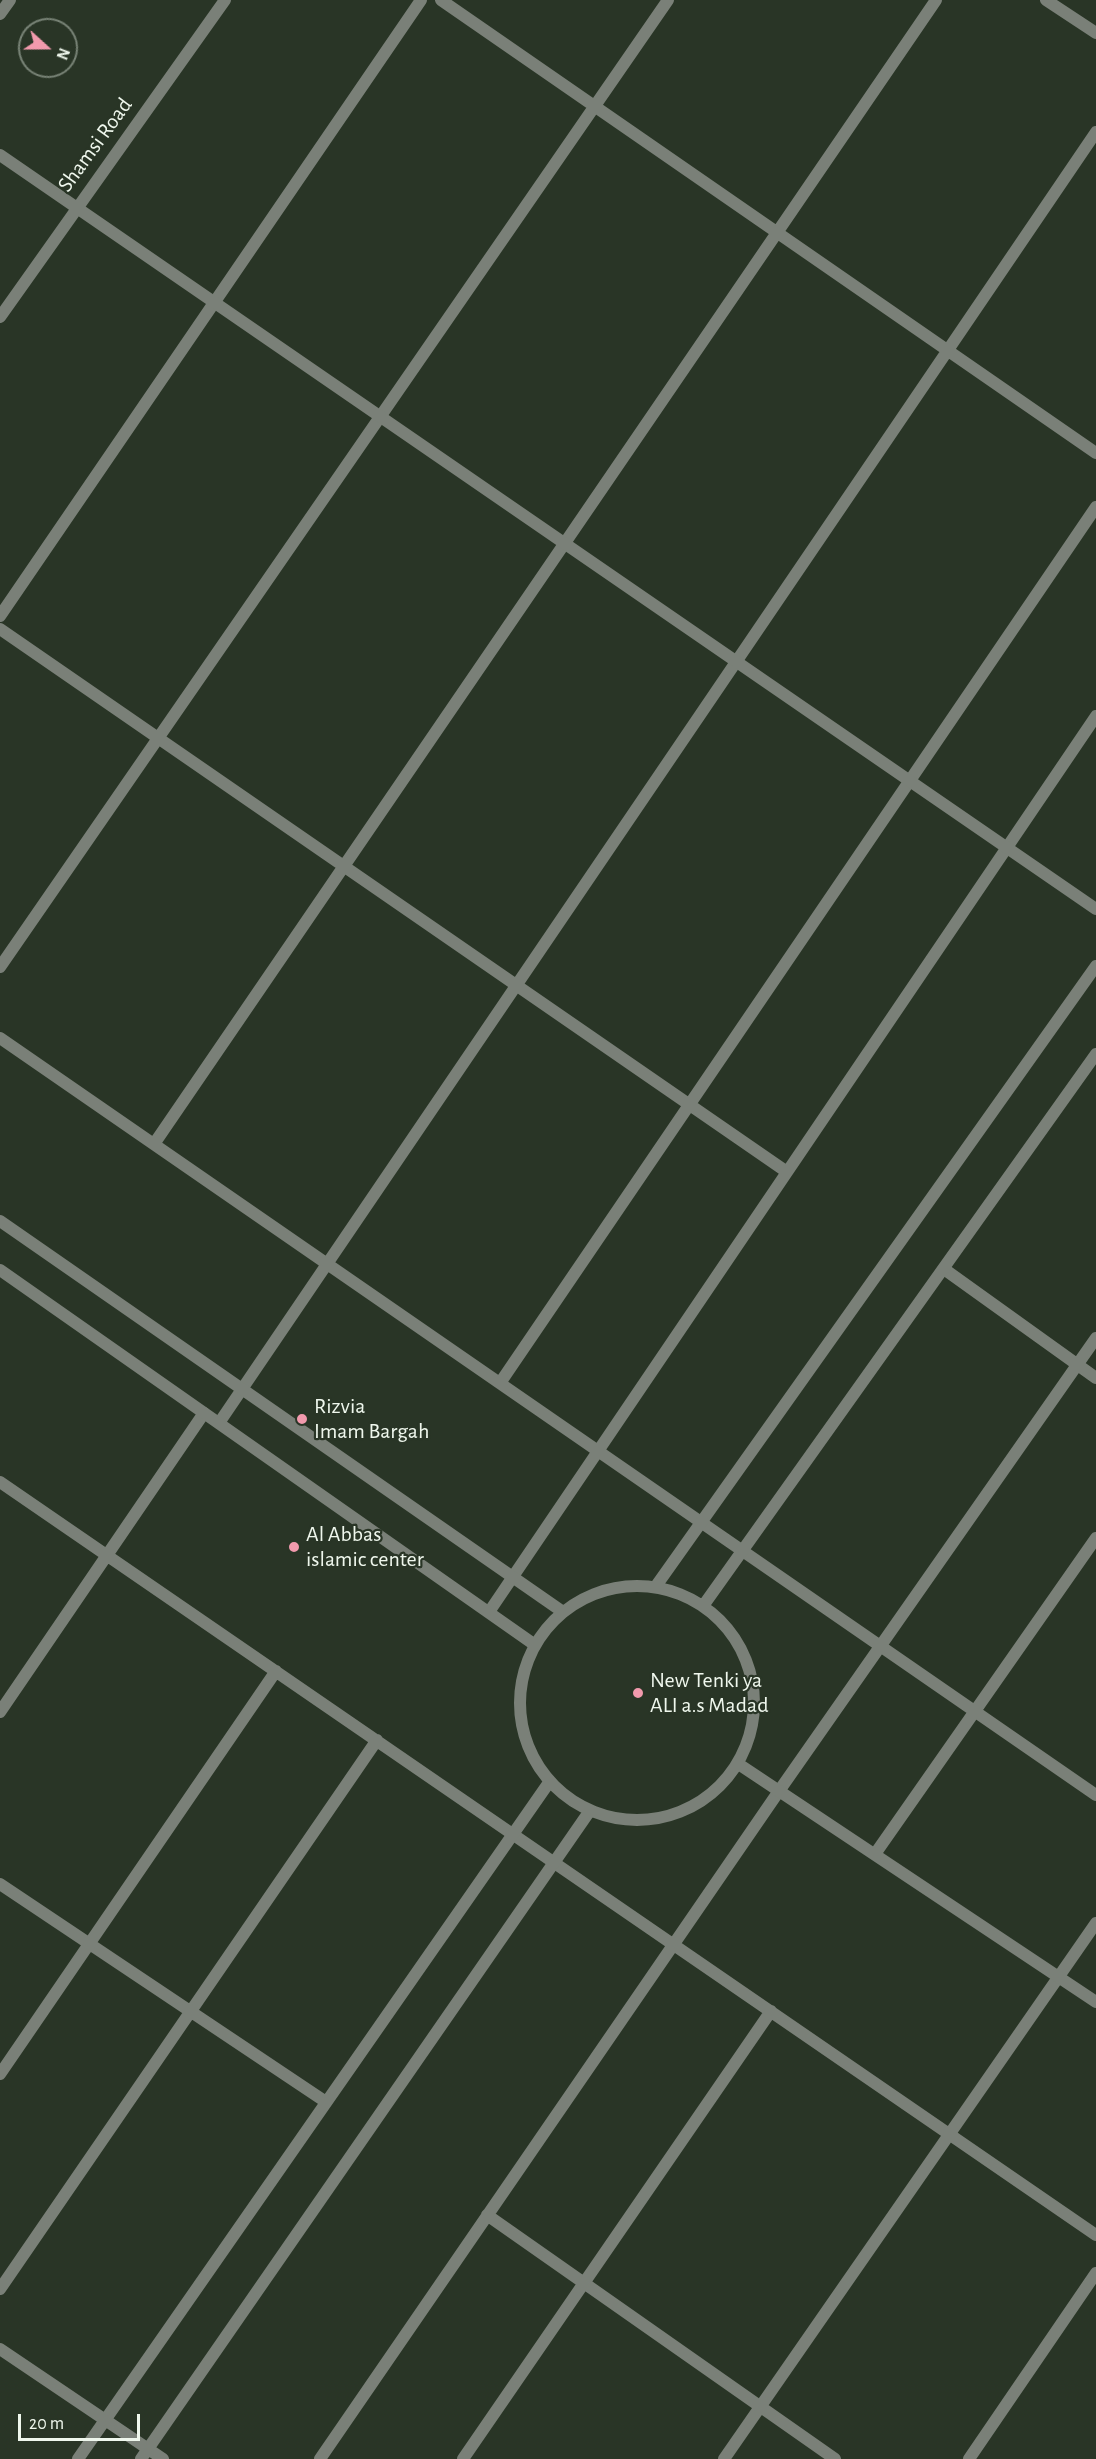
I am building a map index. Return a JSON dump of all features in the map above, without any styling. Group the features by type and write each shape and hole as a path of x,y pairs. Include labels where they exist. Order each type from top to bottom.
{"street":[{"path":"0,14 10,0"},
{"name":"Shamsi Road","path":"0,316 225,0"},
{"path":"0,616 421,0"},
{"path":"441,0 1096,453"},
{"path":"0,967 668,0"},
{"path":"154,1144 936,0"},
{"path":"1046,0 1096,33"},
{"path":"219,1423 1096,132"},
{"path":"0,155 1096,909"},
{"path":"500,1383 1096,507"},
{"path":"0,630 787,1172"},
{"path":"489,1612 1096,716"},
{"path":"656,1586 1096,966"},
{"path":"0,1038 1096,1795"},
{"path":"703,1606 1096,1054"},
{"path":"0,1221 563,1612"},
{"path":"944,1269 1096,1378"},
{"path":"0,1270 535,1644"},
{"path":"320,2459 779,1791 1096,1338"},
{"path":"0,1712 204,1413"},
{"path":"0,1482 1096,2235"},
{"path":"875,1854 1096,1539"},
{"path":"618,1586 656,1586 703,1606 726,1625 747,1660 754,1700 748,1740 740,1765 699,1803 664,1818 626,1821 589,1812 564,1798 550,1781 534,1761 521,1726 519,1688 535,1644 552,1620 583,1598 618,1586"},
{"path":"0,2074 276,1671"},
{"path":"0,2289 376,1740"},
{"path":"740,1765 1096,2002"},
{"path":"78,2459 550,1781"},
{"path":"145,2454 589,1812"},
{"path":"0,1884 326,2102"},
{"path":"724,2459 1096,1923"},
{"path":"463,2459 771,2011"},
{"path":"487,2215 835,2459"},
{"path":"969,2459 1096,2273"},
{"path":"0,2349 105,2420 145,2454 163,2459"}],"place":[{"name":"Rizvia Imam Bargah","path":"302,1419"},
{"name":"Al Abbas islamic center","path":"294,1547"},
{"name":"New Tenki ya ALI a.s Madad","path":"638,1693"}]}
